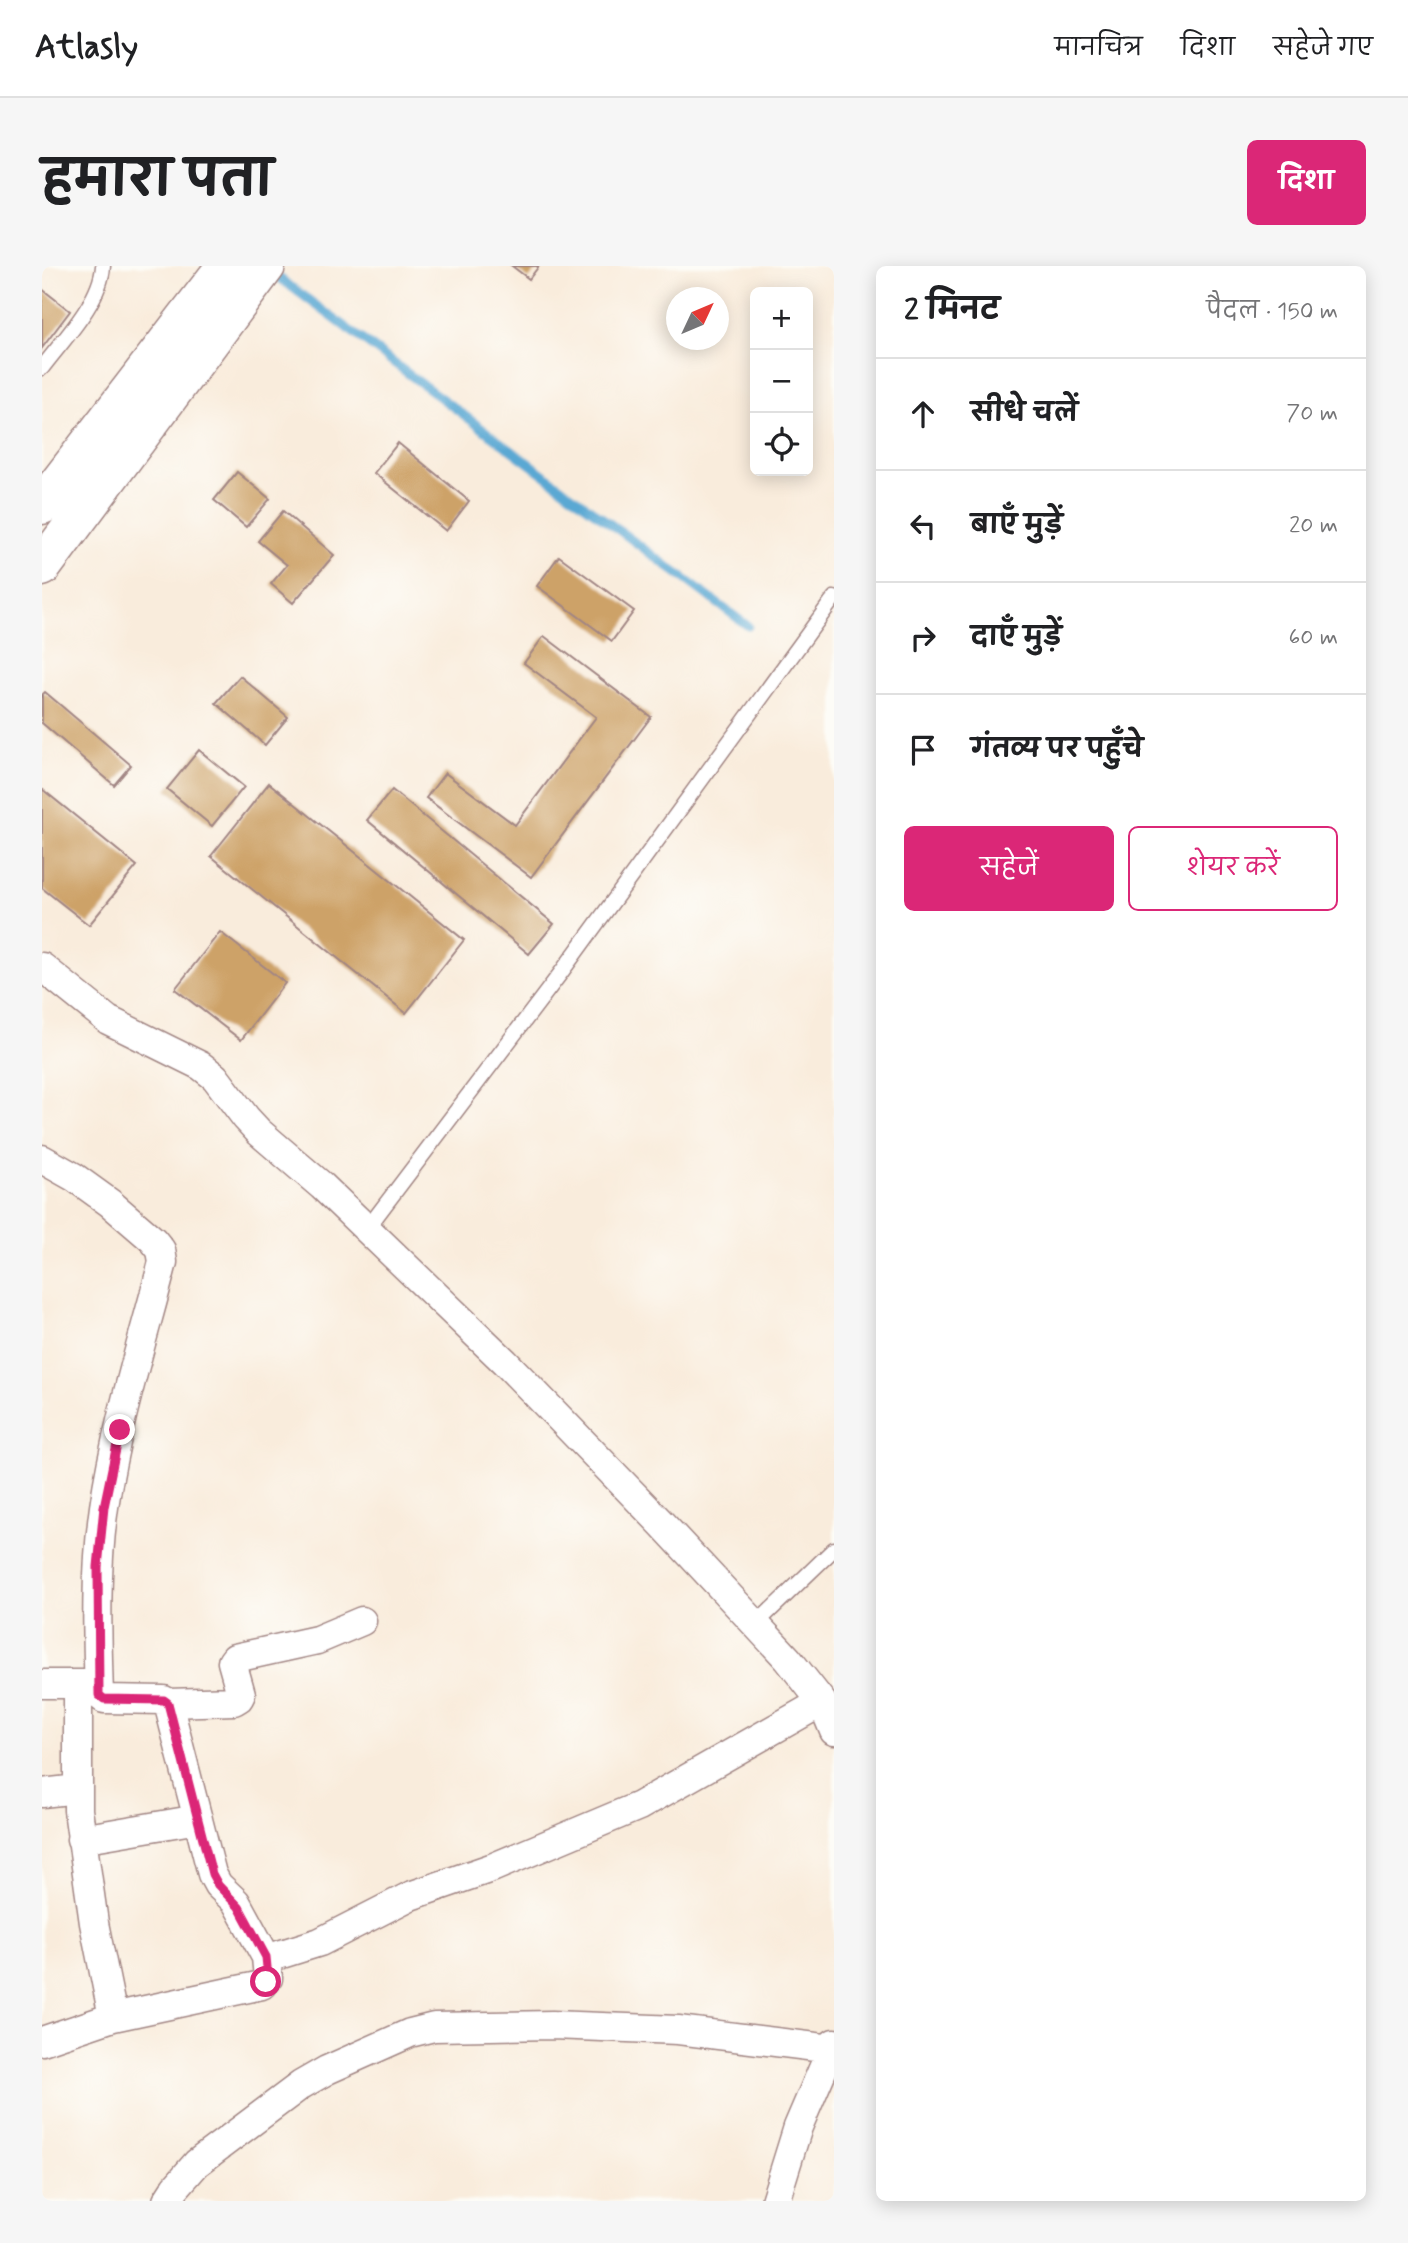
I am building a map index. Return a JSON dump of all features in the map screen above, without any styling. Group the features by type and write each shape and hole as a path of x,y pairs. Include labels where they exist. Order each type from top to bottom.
{"street":[{"path":"42,506 226,266"},
{"path":"42,566 266,266"},
{"path":"42,967 108,1020 201,1066 215,1077 259,1132 322,1186 505,1362 756,1624 822,1702 834,1731"},
{"path":"42,1159 74,1177 110,1203 153,1240 161,1250 163,1262 120,1430 104,1507 78,1789 81,1839 113,2017"},
{"path":"42,1684 88,1684 104,1699 164,1700 168,1703 234,1701 239,1699 241,1694 232,1662 235,1658 317,1640 362,1621"},
{"path":"266,1957 320,1942 410,1896 494,1867 639,1806 822,1702"},
{"path":"42,2041 113,2017 262,1984 268,1978 266,1957 236,1902 214,1880 168,1703"},
{"path":"42,1793 78,1789"},
{"path":"81,1839 198,1819"},
{"path":"167,2201 197,2163 301,2085 327,2070 410,2033 434,2027 552,2025 678,2030 833,2046 798,2127 775,2201"}],"lane":[{"path":"42,368 96,295 103,266"},
{"path":"366,1230 560,974 834,598"},
{"path":"756,1624 834,1549"}],"building":[{"path":"512,266 539,266 529,279"},
{"path":"42,289 70,311 42,348"},
{"path":"398,443 469,501 446,531 374,473"},
{"path":"237,472 270,499 246,527 214,500"},
{"path":"283,511 334,555 293,603 271,584 287,565 258,541"},
{"path":"559,556 634,611 612,641 537,586"},
{"path":"544,636 651,717 531,877 426,798 445,773 515,825 596,717 524,663"},
{"path":"240,676 288,717 265,745 216,703"},
{"path":"45,692 131,765 114,785 42,723 42,695"},
{"path":"199,750 244,787 212,826 167,789"},
{"path":"269,783 464,940 406,1013 211,856"},
{"path":"42,789 137,866 89,925 42,888"},
{"path":"392,790 554,924 529,954 367,820"},
{"path":"220,932 285,983 241,1040 175,989"}],"waterway":[{"path":"278,277 748,626"}],"route":[{"path":"120,1430 104,1507 98,1567 99,1695 104,1699 167,1701 214,1880 236,1902 266,1957 266,1982"}]}
